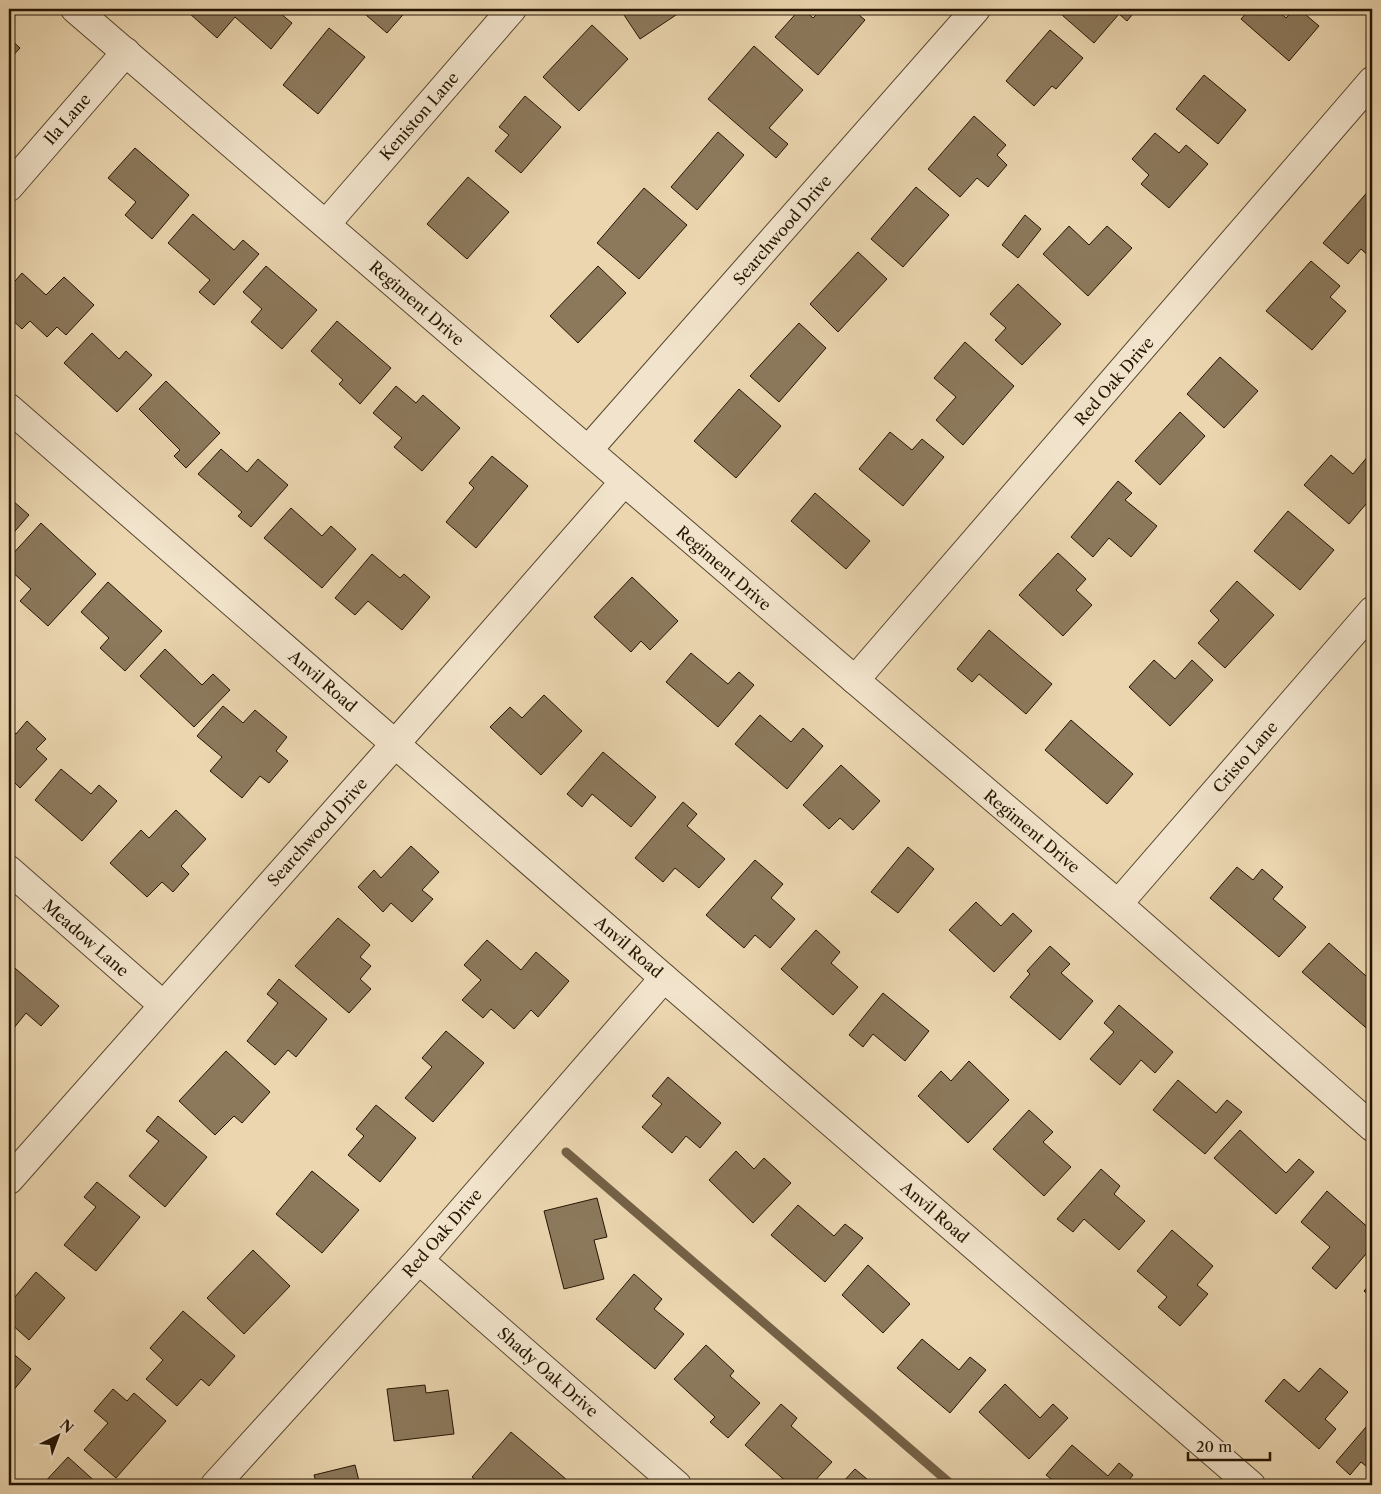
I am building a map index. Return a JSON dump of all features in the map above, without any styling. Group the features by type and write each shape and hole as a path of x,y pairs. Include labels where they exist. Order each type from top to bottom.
{"street":[{"name":"Regiment Drive","path":"75,9 1118,904 1372,1127"},
{"name":"Keniston Lane","path":"326,224 512,9"},
{"name":"Searchwood Drive","path":"588,450 976,9"},
{"name":"Ila Lane","path":"9,186 126,52"},
{"name":"Red Oak Drive","path":"855,680 1372,81"},
{"name":"Anvil Road","path":"9,408 1250,1485"},
{"name":"Searchwood Drive","path":"9,1180 624,482"},
{"name":"Cristo Lane","path":"1118,904 1372,610"},
{"name":"Meadow Lane","path":"9,870 163,1006"},
{"name":"Red Oak Drive","path":"216,1485 419,1260 664,978"},
{"name":"Shady Oak Drive","path":"419,1260 677,1485"}],"building":[{"path":"193,9 275,9 292,23 271,49 235,17 217,38 189,13"},
{"path":"359,9 408,9 387,33"},
{"path":"620,9 685,9 640,39"},
{"path":"800,9 803,9 813,18 822,9 852,9 865,20 818,75 775,37"},
{"path":"1067,9 1137,9 1127,21 1119,14 1094,43 1062,15"},
{"path":"1250,9 1276,9 1286,18 1294,9 1299,9 1319,26 1289,61 1241,19"},
{"path":"592,25 628,59 579,111 543,77"},
{"path":"329,28 365,57 318,114 283,85"},
{"path":"1050,30 1083,58 1056,89 1052,86 1034,106 1006,81"},
{"path":"9,38 20,48 9,60"},
{"path":"754,46 803,90 769,128 788,144 776,158 708,99"},
{"path":"1204,75 1246,110 1218,144 1176,109"},
{"path":"525,96 561,127 521,173 495,151 509,135 499,127"},
{"path":"974,116 1006,145 997,155 1007,165 988,187 977,178 960,197 928,169"},
{"path":"718,132 744,155 697,210 671,187"},
{"path":"1155,133 1179,153 1186,145 1208,164 1169,208 1141,184 1149,175 1132,159"},
{"path":"135,148 189,195 152,239 125,215 136,202 108,178"},
{"path":"468,177 509,212 467,259 427,224"},
{"path":"916,187 949,215 903,267 871,239"},
{"path":"644,188 687,225 639,279 597,243"},
{"path":"1371,188 1372,259 1361,249 1348,264 1323,243"},
{"path":"193,214 234,250 243,240 259,254 214,305 199,292 210,280 168,243"},
{"path":"1025,215 1041,229 1018,258 1002,245"},
{"path":"1069,226 1089,245 1107,226 1132,248 1088,296 1043,254"},
{"path":"858,252 887,279 838,332 810,304"},
{"path":"1311,261 1340,286 1330,297 1346,311 1312,350 1266,311"},
{"path":"266,266 317,310 282,349 251,322 262,309 243,292"},
{"path":"598,266 626,293 578,343 550,316"},
{"path":"22,273 46,295 64,277 94,305 66,335 57,327 47,337 30,321 22,329 9,317 9,288"},
{"path":"1018,284 1061,324 1022,365 995,340 1006,328 990,314"},
{"path":"337,321 391,368 360,404 339,384 343,380 311,351"},
{"path":"799,323 826,348 779,402 750,376"},
{"path":"92,333 119,359 126,351 152,375 117,412 64,363"},
{"path":"965,342 1014,386 963,445 936,420 956,397 934,378"},
{"path":"1220,357 1258,391 1224,428 1187,394"},
{"path":"166,381 220,433 186,468 174,456 180,450 139,409"},
{"path":"396,386 416,403 423,395 460,428 422,471 394,447 402,438 373,413"},
{"path":"739,389 781,426 736,478 694,441"},
{"path":"1180,412 1205,436 1160,485 1135,461"},
{"path":"890,432 912,450 922,439 944,457 903,506 859,469"},
{"path":"221,449 247,472 258,459 288,485 251,527 238,516 242,512 198,474"},
{"path":"1331,455 1353,474 1369,455 1372,459 1372,497 1349,524 1304,485"},
{"path":"492,456 528,486 476,548 446,522 474,488 469,483"},
{"path":"1118,481 1132,493 1125,500 1157,526 1131,557 1109,538 1093,557 1071,537"},
{"path":"815,493 870,541 846,569 791,521"},
{"path":"12,500 29,515 9,538 9,504"},
{"path":"291,508 322,536 331,526 356,549 322,588 264,538"},
{"path":"1288,511 1334,550 1300,590 1254,551"},
{"path":"41,523 96,574 48,626 20,601 31,589 9,569 9,558"},
{"path":"1058,553 1086,579 1076,590 1092,605 1063,636 1019,595"},
{"path":"372,554 400,578 404,574 430,597 402,630 368,601 355,615 335,598"},
{"path":"632,577 678,621 650,650 641,641 631,652 594,617"},
{"path":"1237,581 1274,615 1225,668 1198,643 1219,620 1210,611"},
{"path":"108,582 162,631 125,671 100,648 109,638 81,612"},
{"path":"989,630 1052,684 1026,714 979,674 972,682 957,669"},
{"path":"165,649 202,685 213,674 230,690 194,727 140,676"},
{"path":"691,653 728,684 739,672 754,685 718,727 666,682"},
{"path":"1154,660 1175,679 1192,660 1213,680 1170,726 1129,687"},
{"path":"544,695 582,731 541,775 490,727 510,707 522,718"},
{"path":"223,706 243,723 255,710 287,737 276,751 288,761 269,783 260,776 242,798 210,771 222,757 197,736"},
{"path":"760,715 791,742 803,728 823,746 787,789 735,744"},
{"path":"1071,720 1133,774 1107,804 1045,750"},
{"path":"27,721 46,739 36,749 47,759 20,788 9,777 12,772 9,769 9,727 16,734"},
{"path":"603,752 656,797 631,827 592,794 582,807 567,794"},
{"path":"841,765 880,801 853,830 840,818 829,829 803,805"},
{"path":"61,769 91,794 99,785 117,801 82,841 35,800"},
{"path":"683,802 697,814 687,826 725,859 699,888 675,868 663,882 635,858"},
{"path":"176,810 206,839 181,866 189,874 173,892 162,882 147,897 110,863 141,830 149,838"},
{"path":"411,846 439,872 422,890 433,899 412,922 391,903 383,912 358,887 374,870 381,878"},
{"path":"908,847 934,869 898,913 871,892"},
{"path":"755,860 783,884 771,898 795,919 770,948 755,935 744,948 706,915"},
{"path":"1237,867 1253,880 1262,869 1283,887 1273,899 1306,927 1279,957 1210,898"},
{"path":"976,902 1001,926 1013,913 1032,931 994,972 949,930"},
{"path":"338,918 370,945 360,957 371,966 360,979 371,989 349,1013 295,966"},
{"path":"816,930 840,952 831,963 858,987 833,1015 781,969"},
{"path":"487,940 521,970 536,952 569,981 538,1017 531,1010 514,1029 491,1009 483,1018 462,1000 481,980 464,965"},
{"path":"1329,943 1366,976 1372,969 1372,1033 1302,972"},
{"path":"1050,946 1070,964 1061,973 1093,1001 1060,1040 1010,997 1030,974 1027,971"},
{"path":"9,963 59,1006 41,1026 26,1013 9,1034"},
{"path":"279,979 327,1019 296,1057 288,1050 275,1065 247,1041 278,1003 267,994"},
{"path":"883,993 929,1031 905,1061 873,1034 863,1047 849,1035"},
{"path":"1119,1005 1173,1052 1155,1073 1141,1060 1120,1085 1090,1059 1114,1032 1104,1023"},
{"path":"446,1031 484,1063 433,1122 405,1098 432,1067 422,1058"},
{"path":"226,1051 270,1092 242,1123 234,1116 215,1135 179,1101"},
{"path":"969,1061 1009,1100 968,1143 918,1096 941,1071 951,1081"},
{"path":"668,1077 721,1123 700,1148 686,1136 672,1153 642,1127 662,1104 652,1096"},
{"path":"1178,1080 1216,1113 1227,1100 1242,1112 1205,1154 1153,1110"},
{"path":"376,1105 416,1138 380,1182 348,1155 364,1136 356,1129"},
{"path":"1029,1110 1053,1132 1043,1142 1071,1167 1044,1196 993,1149"},
{"path":"158,1116 207,1157 165,1207 129,1176 159,1141 146,1131"},
{"path":"1240,1130 1286,1173 1299,1159 1314,1172 1276,1214 1214,1158"},
{"path":"736,1151 754,1169 764,1158 791,1183 753,1223 709,1180"},
{"path":"1101,1169 1120,1186 1114,1194 1145,1221 1119,1250 1084,1219 1073,1232 1057,1219"},
{"path":"312,1171 359,1210 322,1253 276,1214"},
{"path":"97,1182 140,1217 96,1271 64,1245 96,1207 84,1197"},
{"path":"1327,1191 1372,1231 1372,1247 1336,1289 1312,1268 1330,1247 1301,1222"},
{"path":"597,1198 607,1237 594,1240 604,1279 564,1289 544,1211"},
{"path":"798,1205 834,1236 845,1224 863,1238 825,1282 771,1235"},
{"path":"1172,1230 1213,1266 1197,1285 1208,1294 1180,1326 1158,1307 1167,1297 1137,1271"},
{"path":"253,1250 290,1286 244,1334 207,1298"},
{"path":"868,1265 910,1304 883,1333 842,1295"},
{"path":"36,1272 65,1298 29,1340 9,1322 9,1304"},
{"path":"634,1274 662,1299 654,1309 684,1334 655,1369 596,1319"},
{"path":"1372,1282 1372,1298 1364,1291"},
{"path":"183,1311 235,1356 209,1386 201,1379 177,1406 146,1379 163,1360 150,1348"},
{"path":"922,1339 959,1370 970,1357 986,1370 950,1413 897,1368"},
{"path":"706,1345 734,1371 730,1376 760,1403 728,1438 710,1422 715,1417 674,1379"},
{"path":"9,1350 31,1369 12,1392 9,1389"},
{"path":"1320,1368 1348,1392 1325,1419 1336,1429 1319,1449 1265,1401 1284,1379 1299,1392"},
{"path":"1005,1384 1040,1418 1053,1404 1068,1418 1029,1459 979,1412"},
{"path":"425,1385 426,1393 448,1390 454,1434 394,1441 387,1389"},
{"path":"113,1389 127,1401 134,1393 166,1421 116,1478 84,1450 108,1423 94,1411"},
{"path":"781,1404 797,1418 791,1426 832,1462 811,1485 790,1485 745,1445"},
{"path":"1372,1420 1372,1471 1361,1462 1350,1475 1336,1462"},
{"path":"511,1432 567,1480 563,1485 482,1485 472,1477"},
{"path":"1072,1445 1108,1476 1119,1463 1133,1475 1125,1485 1059,1485 1046,1475"},
{"path":"68,1457 99,1485 42,1485"},
{"path":"355,1465 360,1485 317,1485 314,1475"},
{"path":"855,1469 874,1485 840,1485"}],"waterway":[{"path":"566,1152 952,1485"}]}
